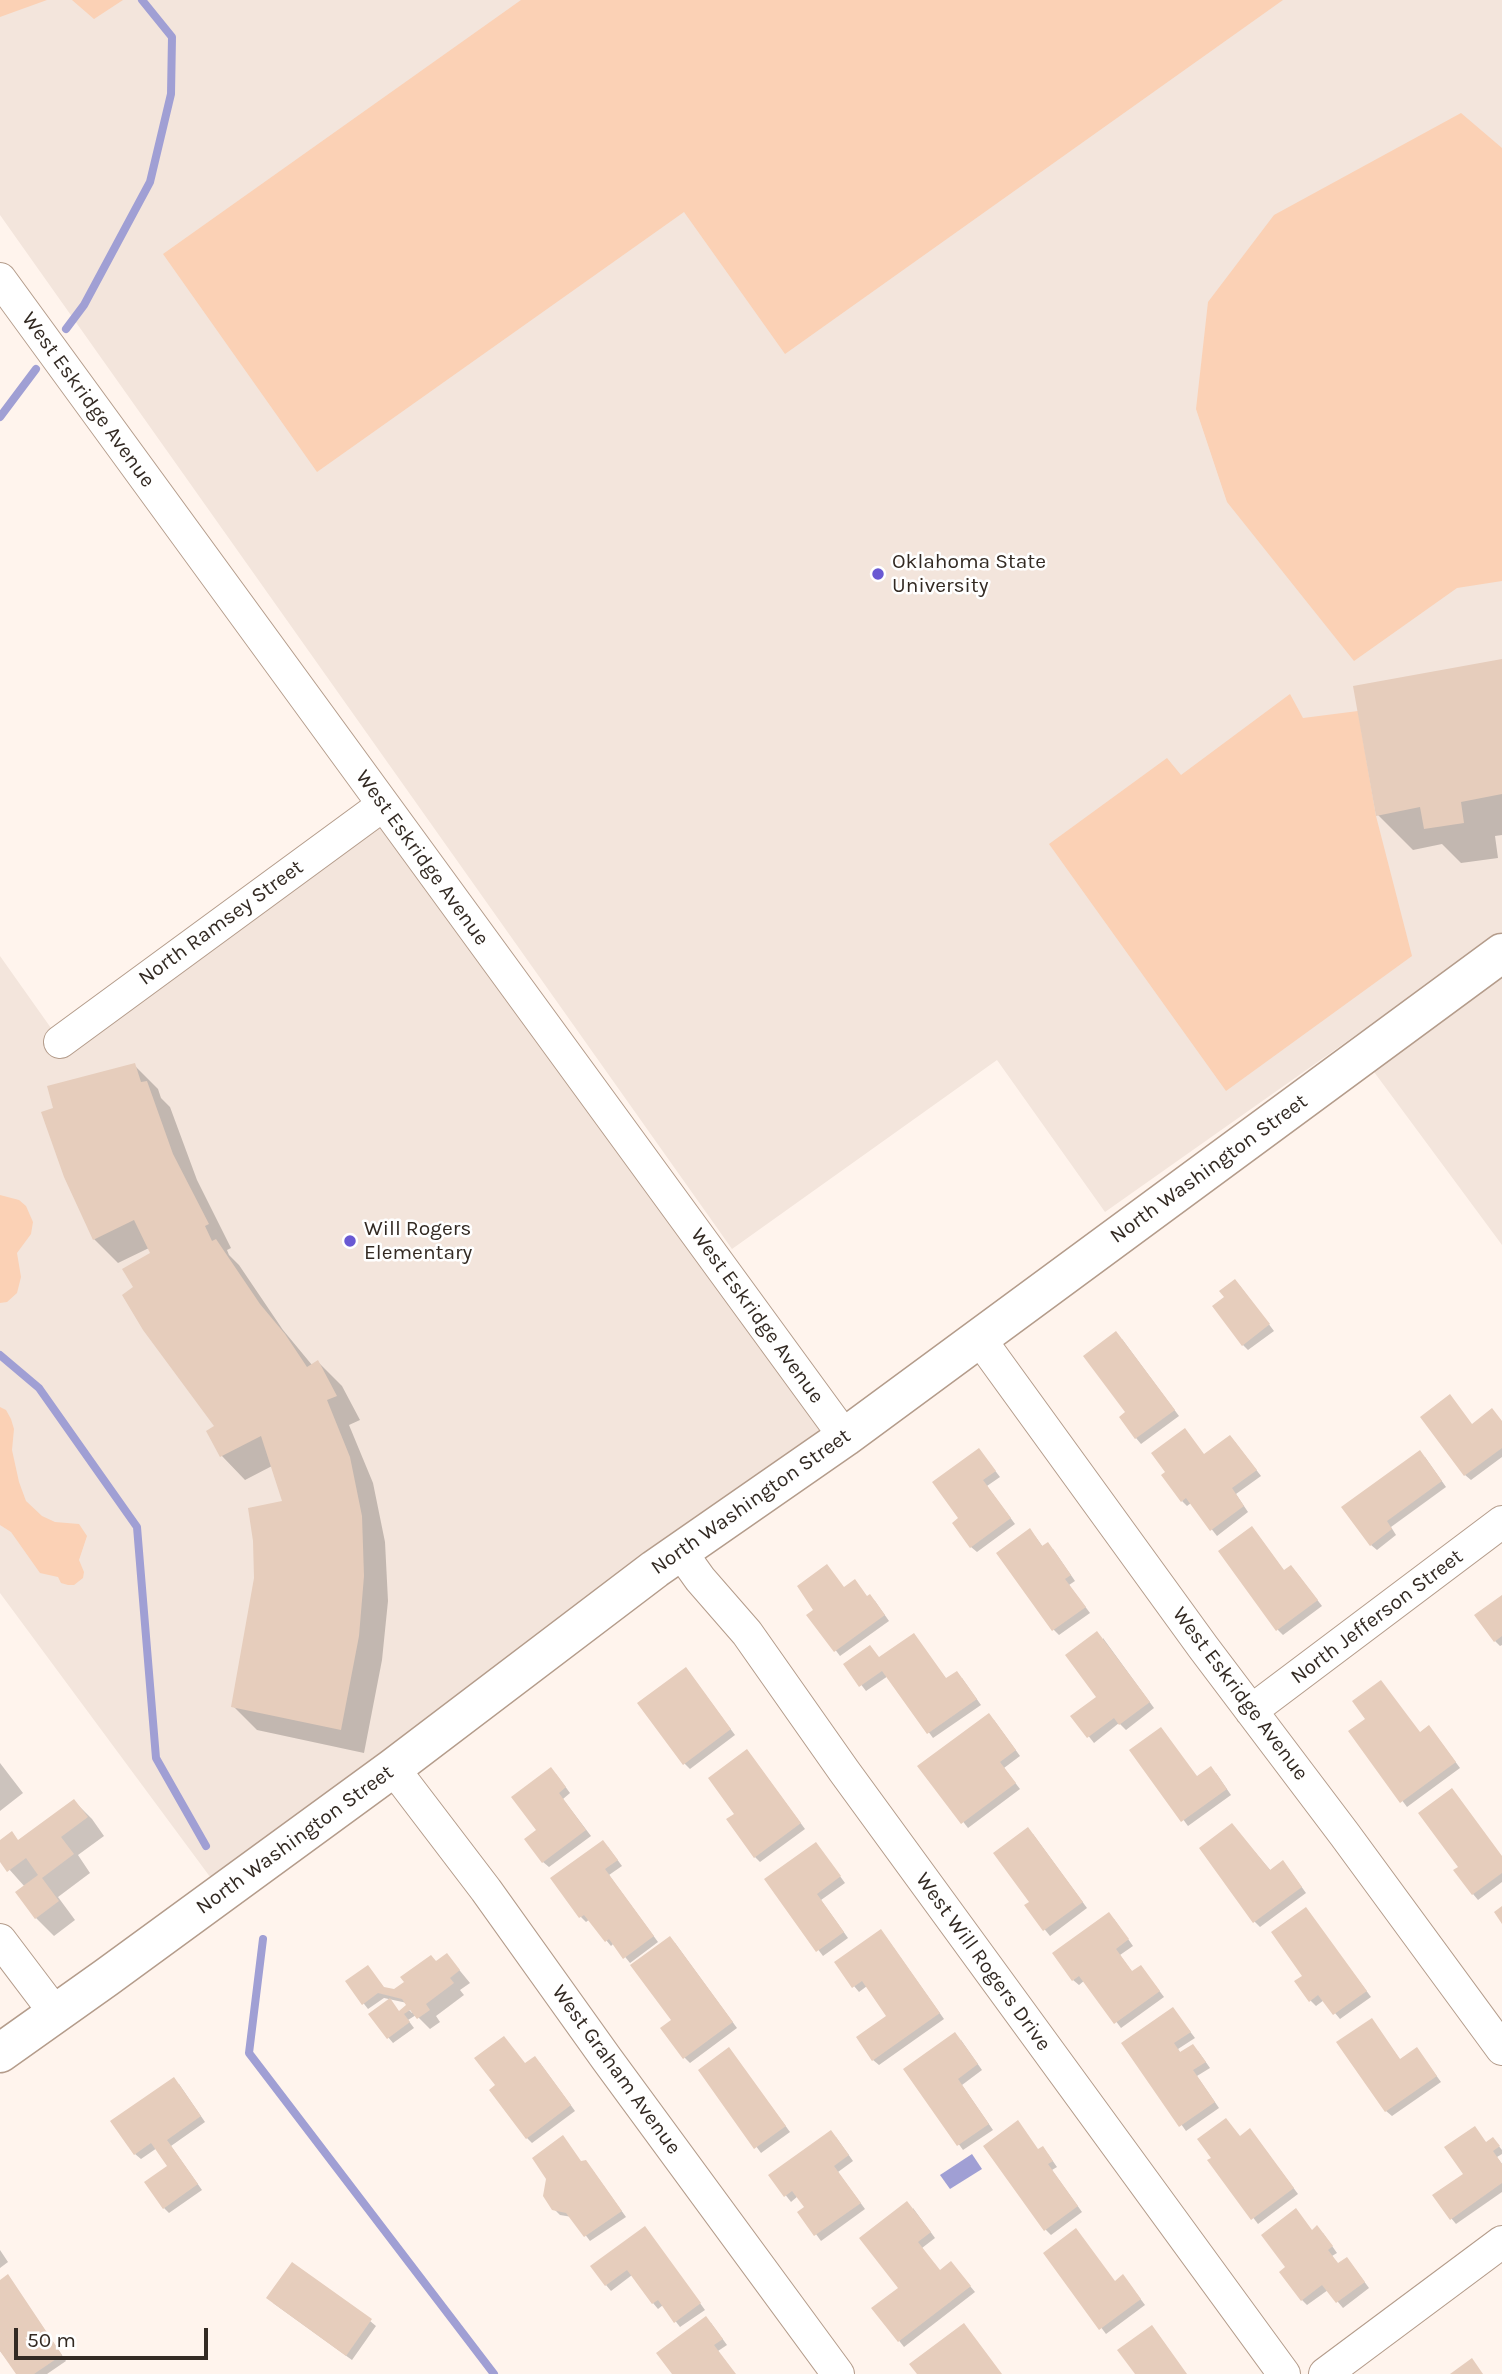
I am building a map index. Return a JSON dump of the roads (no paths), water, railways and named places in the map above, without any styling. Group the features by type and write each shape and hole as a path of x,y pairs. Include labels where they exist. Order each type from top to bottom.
{"main road":[{"name":"North Washington Street","path":"0,2053 393,1768 680,1551 845,1437 1502,953"}],"street":[{"name":"West Eskridge Avenue","path":"0,279 845,1437"},
{"name":"North Ramsey Street","path":"60,1042 383,805"},
{"name":"West Eskridge Avenue","path":"979,1338 1502,2049"},
{"name":"North Jefferson Street","path":"1251,1711 1502,1522"},
{"name":"West Will Rogers Drive","path":"680,1551 747,1633 852,1782 1284,2374"},
{"name":"West Graham Avenue","path":"393,1768 478,1880 838,2374"},
{"path":"0,1940 55,2014"},
{"path":"1325,2374 1502,2242"}],"water":[{"path":"972,2154 982,2169 950,2189 940,2175"}],"waterway":[{"path":"66,329 84,305 150,182 171,94 172,37 142,0"},
{"path":"0,417 36,369"},
{"path":"0,1355 39,1388 137,1527 156,1758 206,1846"},
{"path":"263,1939 249,2053 494,2374"}],"place":[{"name":"Oklahoma State University","path":"878,574"},
{"name":"Will Rogers Elementary","path":"350,1241"}]}
